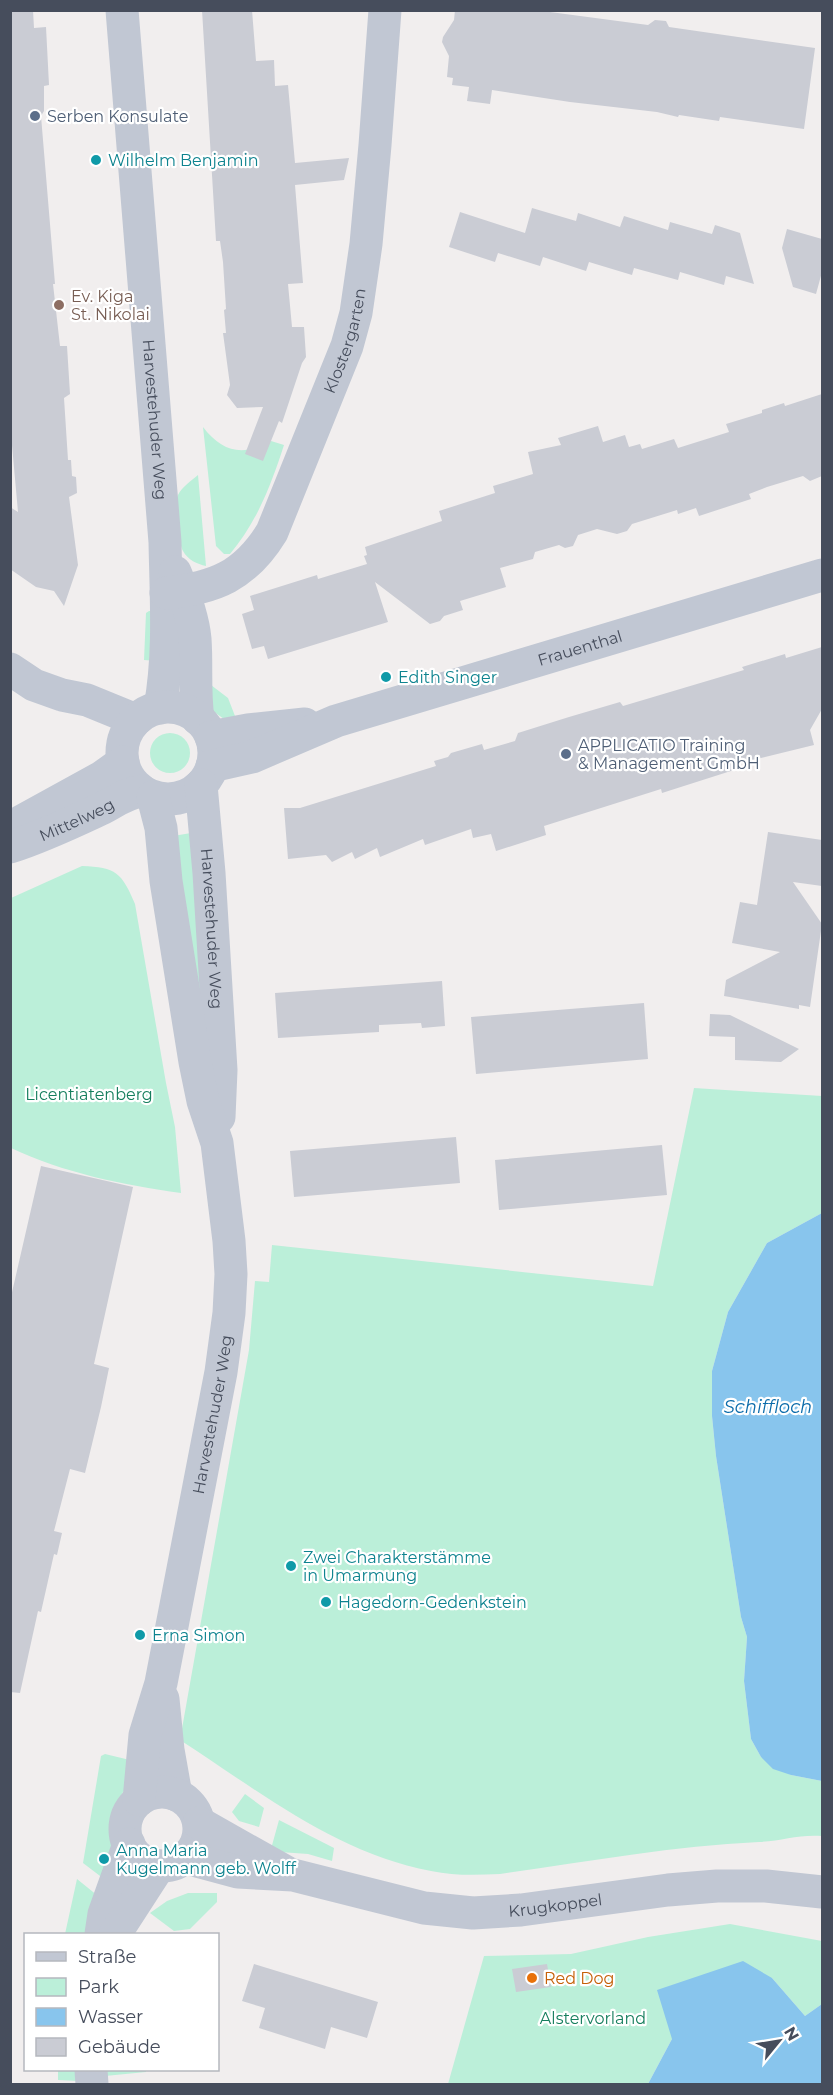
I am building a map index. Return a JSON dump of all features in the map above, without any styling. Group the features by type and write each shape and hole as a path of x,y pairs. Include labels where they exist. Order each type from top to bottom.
{"street":[{"name":"Harvestehuder Weg","path":"122,10 165,542 175,592 195,639 194,696 206,752 209,873 221,1070 217,1143"},
{"name":"Klostergarten","path":"175,592 206,587 226,579 251,560 262,547 272,532 347,346 356,313 366,244 385,10"},
{"name":"Frauenthal","path":"206,752 252,757 336,721 556,657 822,575"},
{"name":"Harvestehuder Weg","path":"101,1933 104,1914 129,1844 126,1825 128,1816 139,1800 145,1734 161,1683 217,1395 229,1313 231,1274 229,1241 217,1143 203,1101 195,1062 166,881 161,828 147,794 129,778 123,762 123,742 130,727 148,714 164,672 175,592"},
{"path":"10,669 34,685 62,695 148,714 180,709 206,752 189,794 165,799 147,794"},
{"name":"Mittelweg","path":"10,830 22,821 102,777 123,762"},
{"name":"Mittelweg","path":"10,847 32,840 131,792 147,794"},
{"name":"Harvestehuder Weg","path":"161,1683 168,1750 176,1795"},
{"path":"117,1933 172,1862 197,1842 200,1833 199,1823 191,1806 176,1795 156,1793 139,1800"},
{"name":"Krugkoppel","path":"199,1823 293,1875"},
{"path":"129,1844 141,1859 172,1862"},
{"name":"Krugkoppel","path":"172,1862 238,1872 293,1875 424,1908 473,1913 521,1910 668,1890 717,1886 766,1886 822,1892"}],"green space":[{"path":"203,427 225,447 234,449 251,449 271,441 284,445 262,503 240,542 230,554 224,554 216,546"},
{"path":"198,475 206,566 187,557 181,546 177,523 178,495"},
{"path":"152,611 157,661 144,660 146,613"},
{"path":"211,685 228,698 235,716 224,719 210,709"},
{"path":"170,733 178,734 184,739 189,745 189,761 184,767 178,772 170,773 162,772 156,767 151,761 150,753 151,745 156,739 162,734"},
{"path":"197,832 210,1054 173,836"},
{"name":"Licentiatenberg","path":"82,866 103,868 116,874 126,885 135,904 175,1127 181,1193 94,1177 31,1157 11,1148 11,898"},
{"path":"694,1088 822,1096 822,1213 767,1243 728,1312 712,1371 712,1416 741,1617 747,1637 744,1681 751,1739 761,1757 791,1775 822,1781 822,1836 694,1847 483,1875 440,1873 396,1863 363,1851 300,1818 180,1740 249,1350 255,1281 269,1282 272,1245 653,1286"},
{"path":"105,1754 134,1761 129,1783 114,1806 110,1830 113,1850 104,1879 83,1863 101,1756"},
{"path":"245,1794 264,1808 259,1827 239,1821 232,1812"},
{"path":"279,1820 334,1848 332,1861 308,1854 271,1849"},
{"path":"77,1879 98,1896 88,1933 65,1933"},
{"path":"188,1893 217,1893 217,1902 190,1929 174,1931 150,1913 167,1901"},
{"name":"Alstervorland","path":"730,1924 822,1941 822,2004 805,2016 772,1978 672,2039 648,2084 448,2084 484,1956 571,1954 648,1937"},
{"path":"58,2071 77,2071 78,2081 58,2080"},
{"path":"105,2071 146,2071 146,2072 105,2076"}],"water":[{"name":"Schiffloch","path":"822,1213 822,1781 773,1769 761,1757 751,1739 744,1681 747,1637 741,1617 716,1456 712,1416 712,1371 728,1312 767,1243"},
{"path":"743,1961 772,1978 805,2016 822,2004 822,2084 648,2084 672,2039 657,1990"}],"building":[{"path":"10,10 33,10 34,28 46,27 49,85 44,86 44,111 41,116 55,284 53,284 60,346 67,346 70,394 64,398 68,460 71,460 72,476 76,477 77,493 69,497 78,565 64,606 54,591 36,587 10,569 10,507 18,512 10,423"},
{"path":"202,10 252,10 256,61 274,60 275,86 288,85 295,163 349,158 344,180 295,185 303,283 288,284 292,327 304,327 306,357 282,423 279,421 263,461 245,454 263,407 237,408 227,395 230,385 223,333 226,333 224,310 226,309 223,262 220,241 216,241"},
{"path":"455,10 535,10 648,25 655,20 666,21 669,27 815,48 804,129 720,117 719,121 679,115 678,117 657,112 492,90 490,104 467,101 469,87 452,85 453,78 447,77 449,56 442,42 454,20"},
{"path":"532,208 576,221 578,213 620,227 624,216 668,230 670,222 712,234 715,225 740,233 754,284 726,276 724,285 680,272 678,280 634,268 632,275 589,262 586,271 543,257 540,266 498,253 495,262 449,247 460,212 525,233"},
{"path":"787,229 822,239 822,272 816,294 793,287 782,248"},
{"path":"822,394 822,476 810,481 803,476 767,487 749,494 751,499 699,516 696,508 678,514 677,510 632,524 627,531 617,534 597,529 578,535 573,546 565,548 559,545 535,552 533,559 500,568 506,587 460,601 463,610 444,616 440,621 430,624 375,582 388,622 268,659 264,646 252,649 242,614 254,610 250,596 317,575 318,579 367,564 364,556 367,555 365,547 442,521 439,511 495,493 493,486 533,474 528,452 561,445 558,438 598,426 603,442 625,435 629,447 640,444 642,449 674,439 678,448 729,432 726,424 762,413 762,410 784,403 785,406"},
{"path":"822,647 822,709 810,730 814,745 733,765 734,770 662,793 661,789 544,826 546,835 496,851 491,834 473,838 471,829 425,845 423,839 380,857 377,848 355,859 352,852 332,862 326,855 288,859 284,808 300,808 436,766 434,761 448,757 451,753 482,744 484,750 515,741 518,733 569,717 620,702 623,706 744,670 742,667 785,654 786,658"},
{"path":"768,832 822,840 822,886 793,882 822,924 810,1007 799,1005 799,1009 724,996 726,980 780,952 732,943 740,902 757,905"},
{"path":"442,981 445,1026 422,1028 421,1023 379,1025 379,1032 278,1038 275,993"},
{"path":"644,1003 648,1059 476,1074 471,1017"},
{"path":"710,1014 730,1015 799,1049 781,1062 735,1060 735,1037 709,1036"},
{"path":"456,1137 460,1183 294,1197 290,1151"},
{"path":"662,1145 667,1195 499,1210 495,1160"},
{"path":"41,1166 133,1187 94,1364 109,1368 101,1407 85,1473 70,1469 54,1531 62,1533 57,1555 54,1554 41,1612 38,1611 20,1693 10,1692 10,1301"},
{"path":"254,1964 378,2002 367,2038 331,2027 325,2049 259,2028 265,2008 242,2001"},
{"name":"Red Dog","path":"547,1964 551,1987 516,1992 512,1969"}],"place":[{"name":"Serben Konsulate","path":"35,116"},
{"name":"Wilhelm Benjamin","path":"96,160"},
{"name":"Ev. Kiga St. Nikolai","path":"59,305"},
{"name":"Edith Singer","path":"386,677"},
{"name":"APPLICATIO Training & Management GmbH","path":"566,754"},
{"name":"Zwei Charakterstämme in Umarmung","path":"291,1566"},
{"name":"Hagedorn-Gedenkstein","path":"326,1602"},
{"name":"Erna Simon","path":"140,1635"},
{"name":"Anna Maria Kugelmann geb. Wolff","path":"104,1859"},
{"name":"Red Dog","path":"532,1978"}]}
